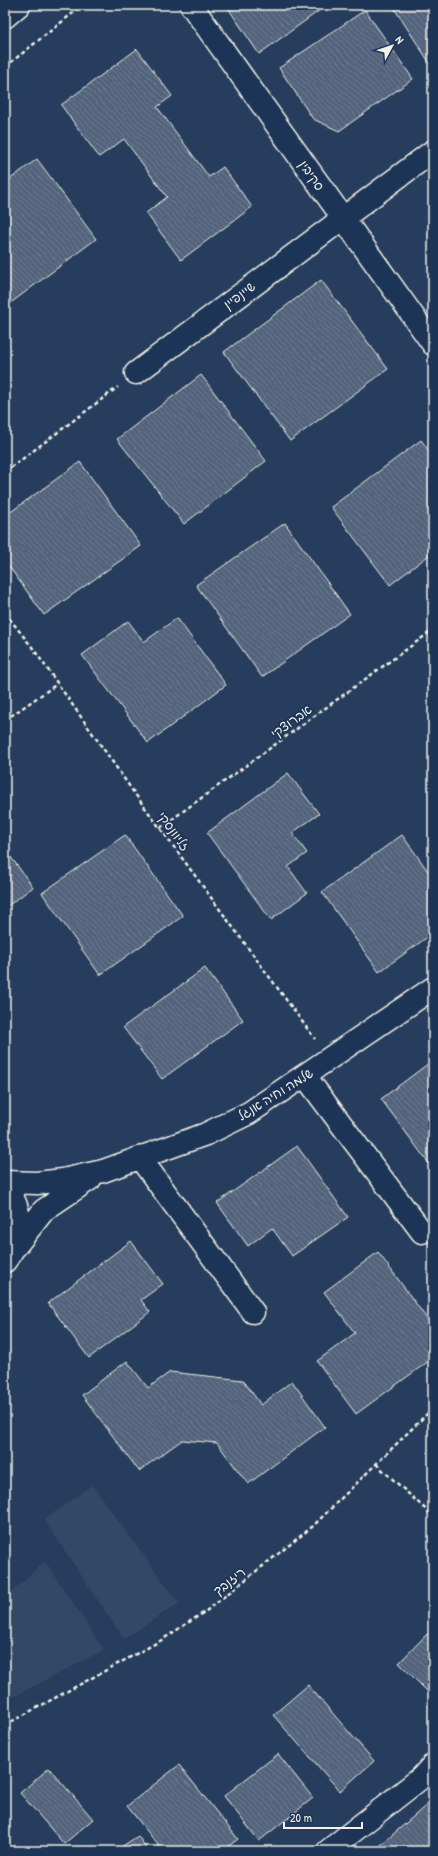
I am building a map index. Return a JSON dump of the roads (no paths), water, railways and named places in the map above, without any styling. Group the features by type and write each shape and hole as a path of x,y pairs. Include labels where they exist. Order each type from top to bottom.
{"street":[{"path":"5,17 19,5"},
{"name":"סקיבין","path":"191,5 433,344"},
{"name":"שיינפיין","path":"136,373 433,150"},
{"name":"שלמה וחיה אנגל","path":"5,1182 50,1181 103,1171 206,1134 249,1113 433,988"},
{"path":"305,1076 422,1232"},
{"path":"140,1158 253,1312"},
{"name":"שלמה וחיה אנגל","path":"10,1254 44,1210 75,1188 103,1171"},
{"path":"5,1187 12,1196 19,1212 19,1230 10,1254"},
{"path":"328,1851 421,1778 433,1765"}]}
